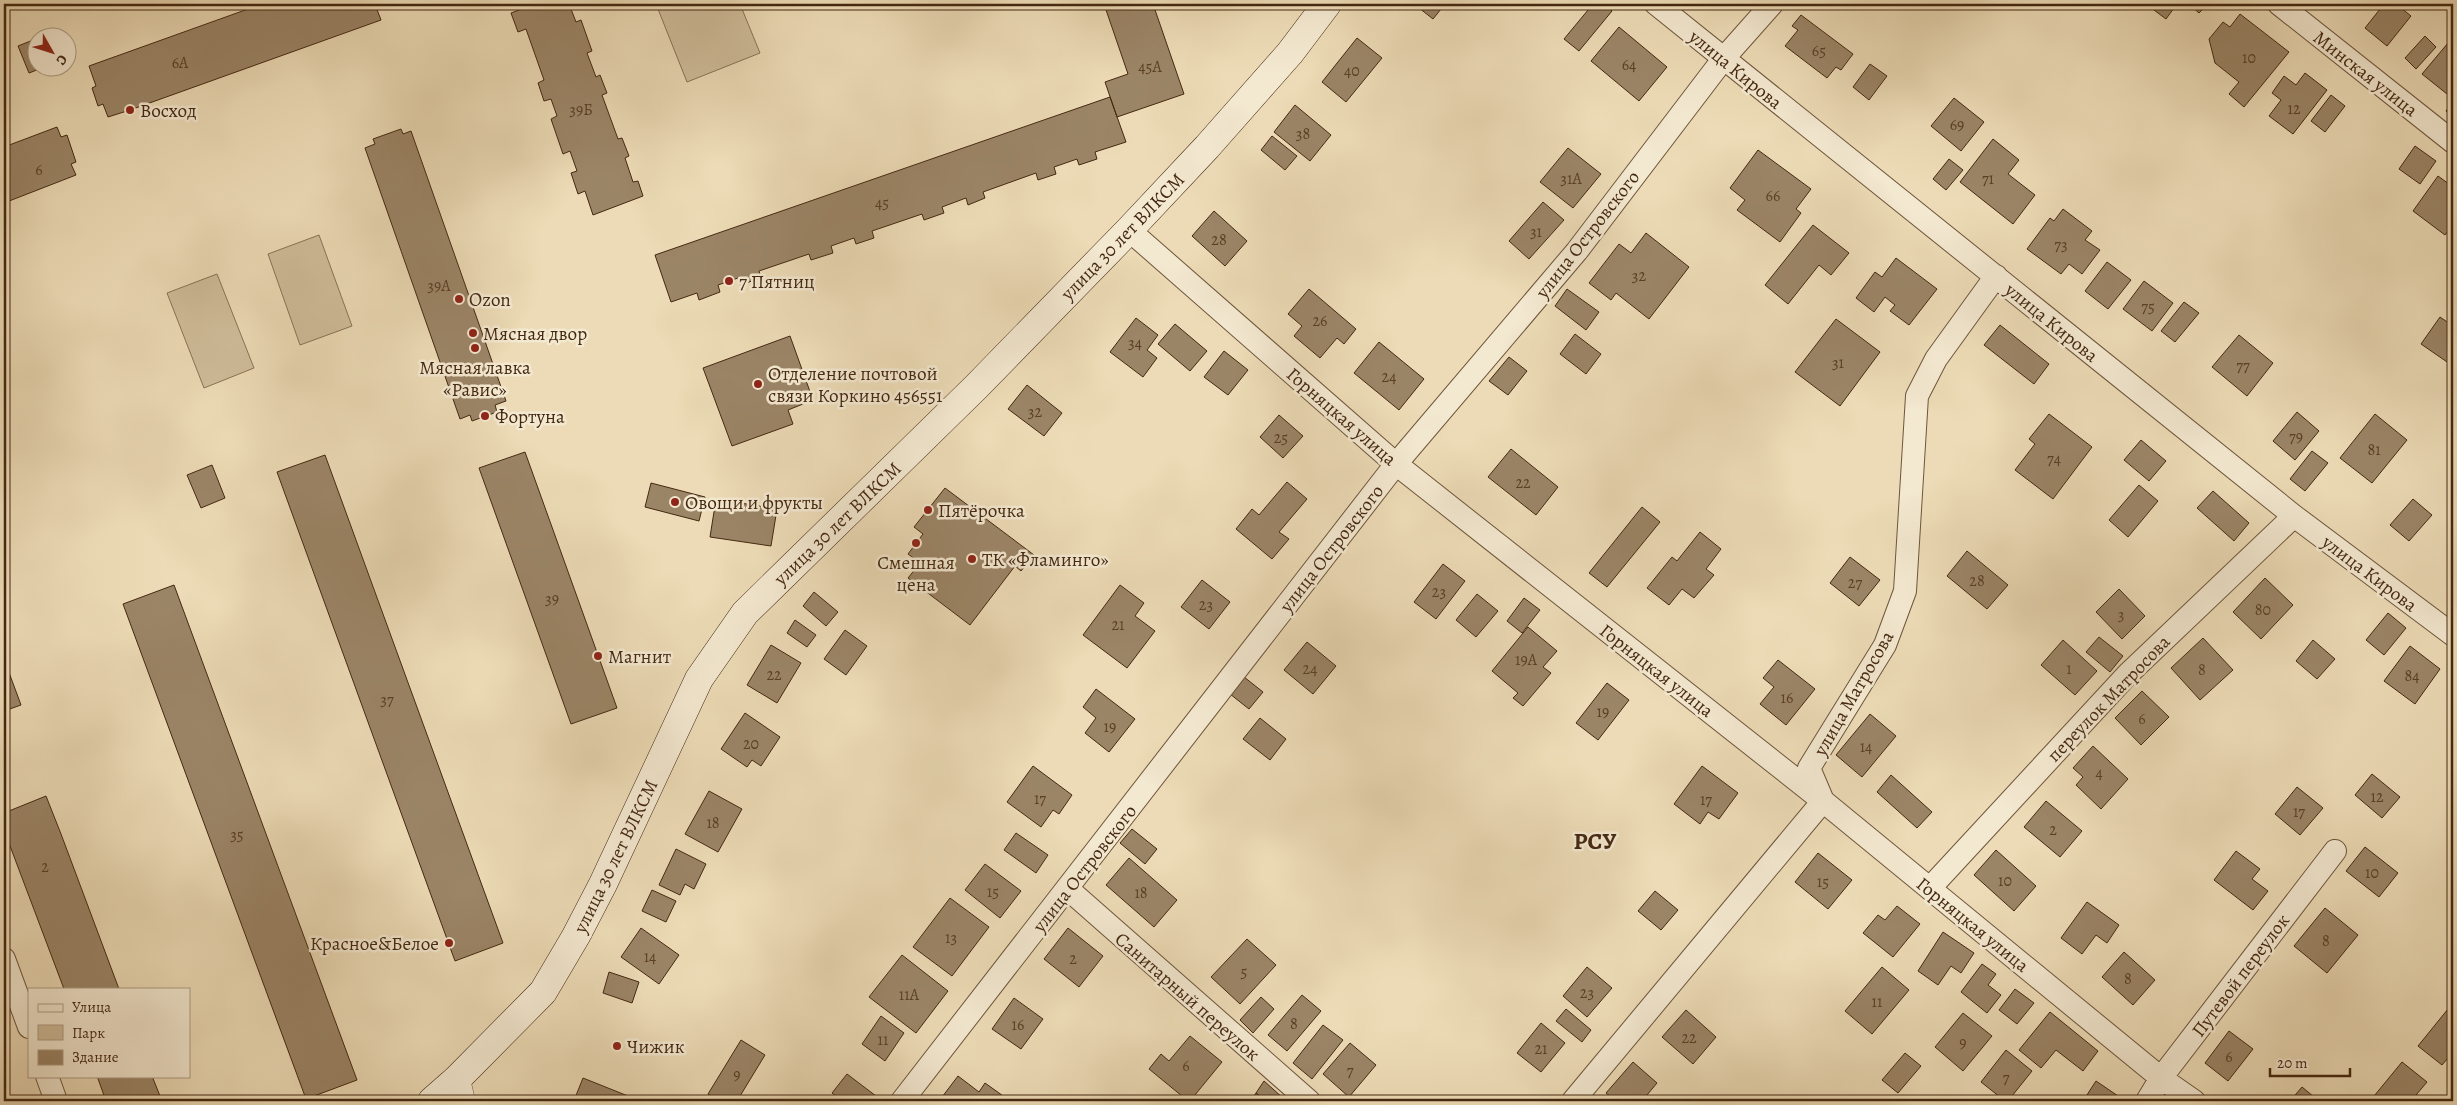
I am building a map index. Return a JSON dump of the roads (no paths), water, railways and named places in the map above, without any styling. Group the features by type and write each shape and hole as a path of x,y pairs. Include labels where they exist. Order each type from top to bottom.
{"main road":[{"name":"улица 30 лет ВЛКСМ","path":"432,1101 458,1091 542,992 576,936 603,884 699,680 745,613 976,387 1129,230 1207,147 1290,53 1328,4"}],"street":[{"name":"улица Кирова","path":"1656,4 2294,516 2453,635"},
{"name":"улица Островского","path":"902,1101 1068,890 1396,464 1576,251 1724,58 1772,4"},
{"name":"Минская улица","path":"2279,4 2453,142"},
{"name":"Горняцкая улица","path":"1129,230 1396,464 1823,801 2161,1078 2194,1101"},
{"name":"улица Матросова","path":"1823,801 1809,768 1885,644 1906,590 1917,396 1936,359 1996,276"},
{"name":"переулок Матросова","path":"1930,888 2128,674 2294,516"},
{"path":"1573,1101 1823,801"},
{"name":"Путевой переулок","path":"2147,1101 2161,1078 2335,851"},
{"name":"Санитарный переулок","path":"1068,890 1309,1101"},
{"path":"4,959 28,1024"},
{"path":"48,1078 56,1101"}],"place":[{"name":"Восход","path":"130,110"},
{"name":"7 Пятниц","path":"729,281"},
{"name":"Ozon","path":"459,299"},
{"name":"Мясная двор","path":"473,333"},
{"name":"Мясная лавка «Равис»","path":"475,348"},
{"name":"Отделение почтовой связи Коркино 456551","path":"758,384"},
{"name":"Фортуна","path":"485,416"},
{"name":"Овощи и фрукты","path":"675,502"},
{"name":"Пятёрочка","path":"928,510"},
{"name":"Смешная цена","path":"916,543"},
{"name":"ТК «Фламинго»","path":"972,559"},
{"name":"Магнит","path":"598,656"},
{"name":"Красное&Белое","path":"449,943"},
{"name":"Чижик","path":"617,1046"}],"district":[{"name":"РСУ","path":"1595,841"}]}
